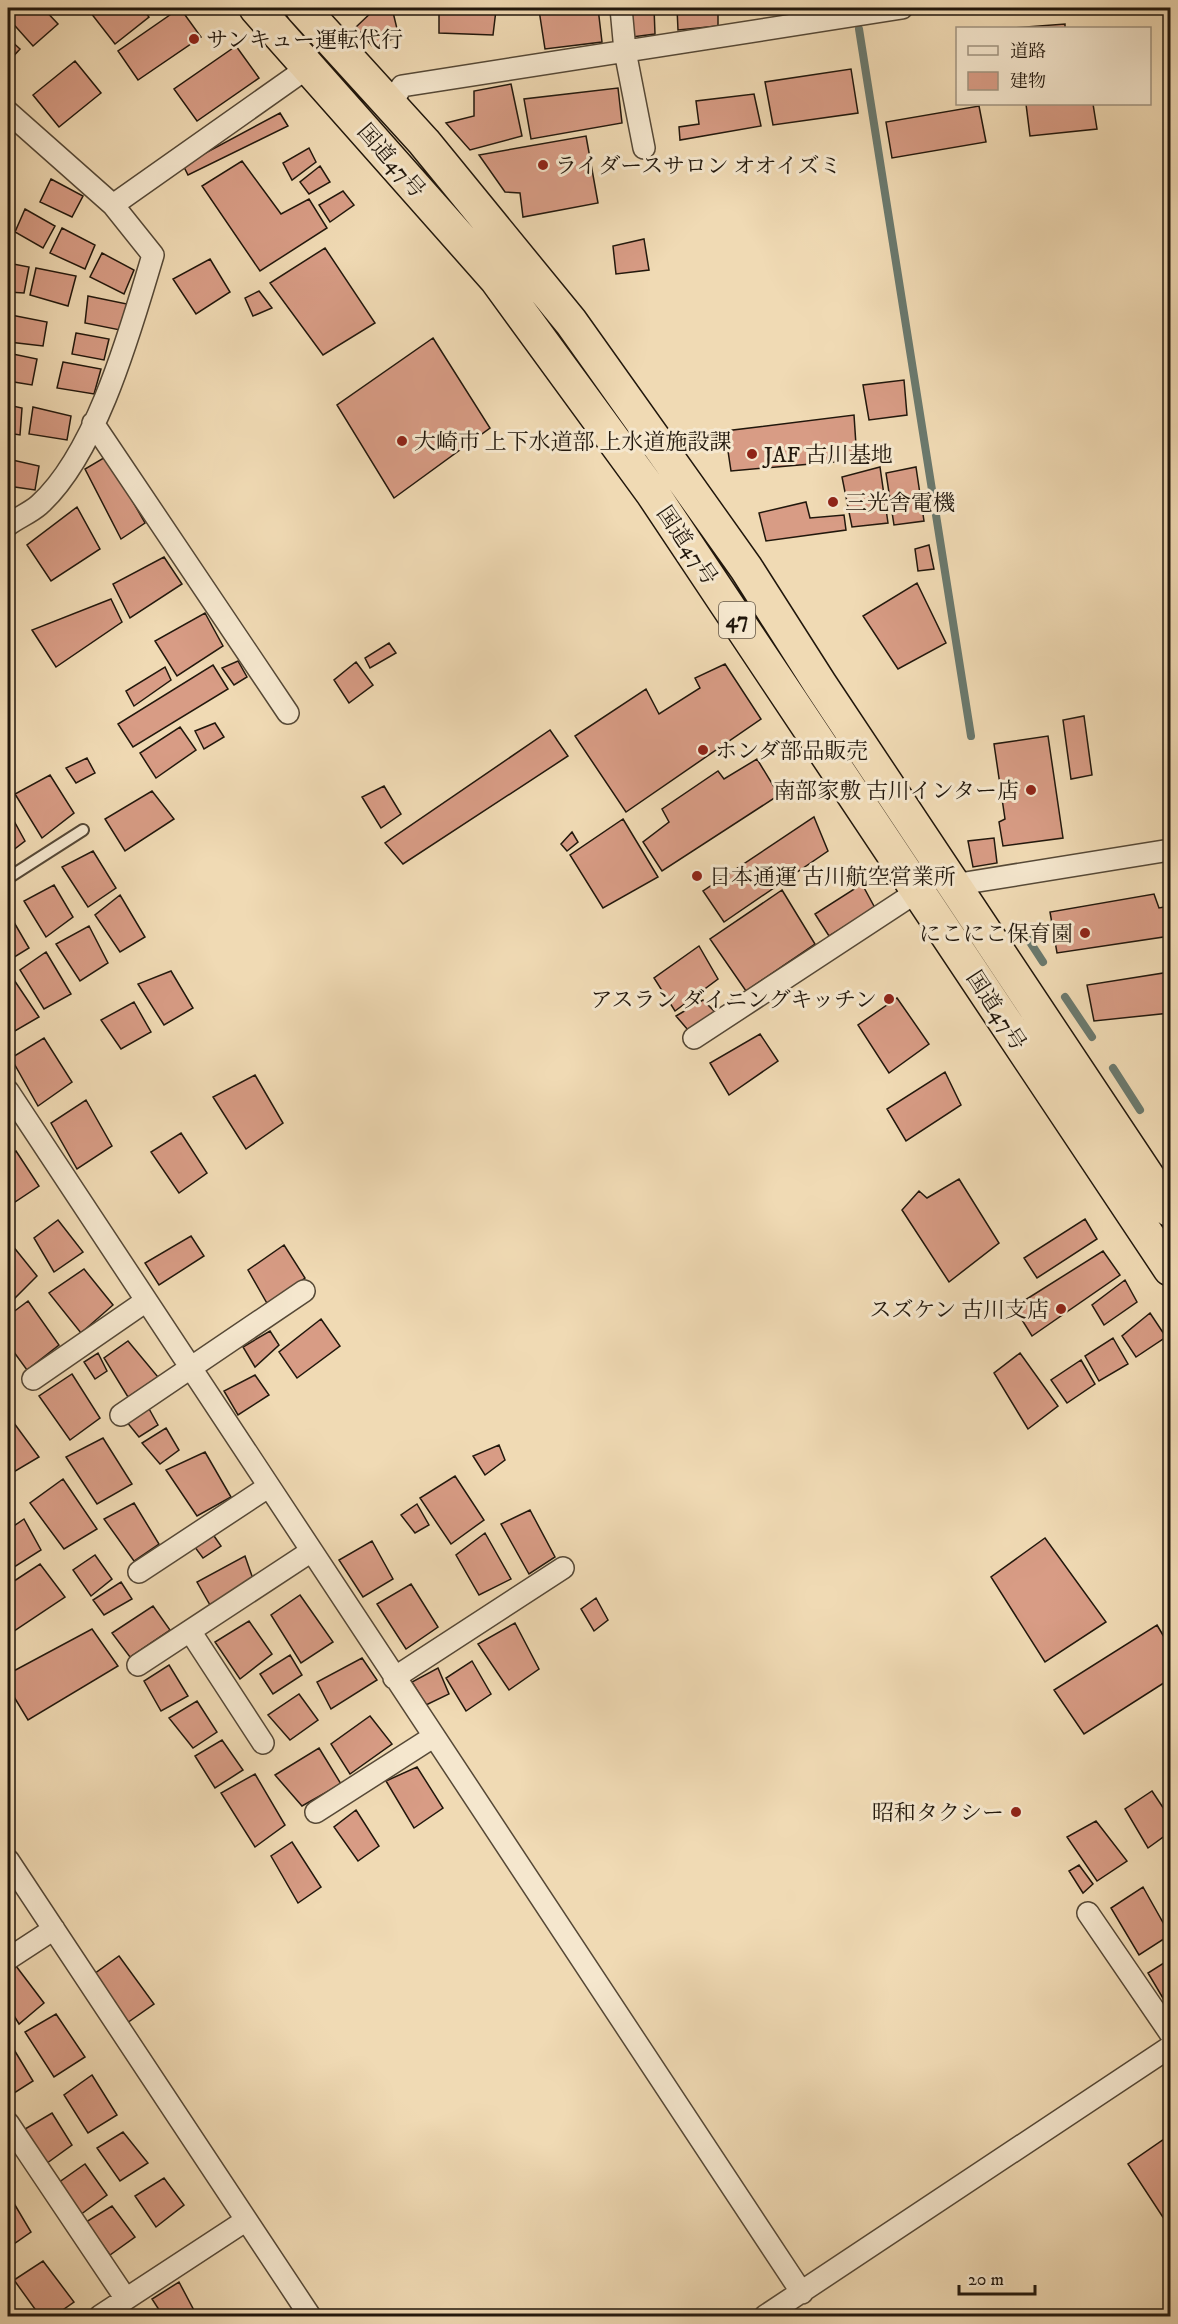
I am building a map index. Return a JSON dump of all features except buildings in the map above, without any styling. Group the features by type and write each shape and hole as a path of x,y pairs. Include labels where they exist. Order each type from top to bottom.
{"highway":[{"name":"国道47号","path":"256,8 310,66 509,297 653,494 1170,1269"},
{"name":"国道47号","path":"302,8 390,105 571,322 746,568 953,885 1170,1210"}],"street":[{"path":"621,8 625,51 644,148"},
{"path":"390,105 402,86 902,8"},
{"path":"113,205 310,66"},
{"path":"8,112 113,205 153,255 130,332 93,423 59,480 38,505 8,525"},
{"path":"93,423 288,712"},
{"path":"953,885 1170,850"},
{"path":"694,1038 918,891"},
{"path":"8,1091 310,1552 802,2292"},
{"path":"121,1415 304,1291"},
{"path":"33,1379 146,1301"},
{"path":"139,1572 268,1487"},
{"path":"138,1665 310,1552"},
{"path":"394,1678 563,1568"},
{"path":"190,1631 263,1743"},
{"path":"316,1812 433,1737"},
{"path":"8,1860 310,2316"},
{"path":"1088,1912 1170,2033"},
{"path":"8,1959 54,1929"},
{"path":"765,2316 1170,2047"},
{"path":"8,2123 126,2299"},
{"path":"100,2316 245,2221"}],"lane":[{"path":"8,878 83,830"}],"waterway":[{"path":"859,29 971,736"},
{"path":"1028,939 1043,962"},
{"path":"1065,997 1092,1037"},
{"path":"1113,1068 1140,1110"}],"place":[{"name":"サンキュー運転代行","path":"194,39"},
{"name":"ライダースサロン オオイズミ","path":"543,165"},
{"name":"大崎市 上下水道部 上水道施設課","path":"402,441"},
{"name":"JAF 古川基地","path":"752,454"},
{"name":"三光舎電機","path":"833,502"},
{"name":"ホンダ部品販売","path":"703,750"},
{"name":"南部家敷 古川インター店","path":"1031,790"},
{"name":"日本通運 古川航空営業所","path":"697,876"},
{"name":"にこにこ保育園","path":"1085,933"},
{"name":"アスラン ダイニングキッチン","path":"889,999"},
{"name":"スズケン 古川支店","path":"1061,1309"},
{"name":"昭和タクシー","path":"1016,1812"}]}
